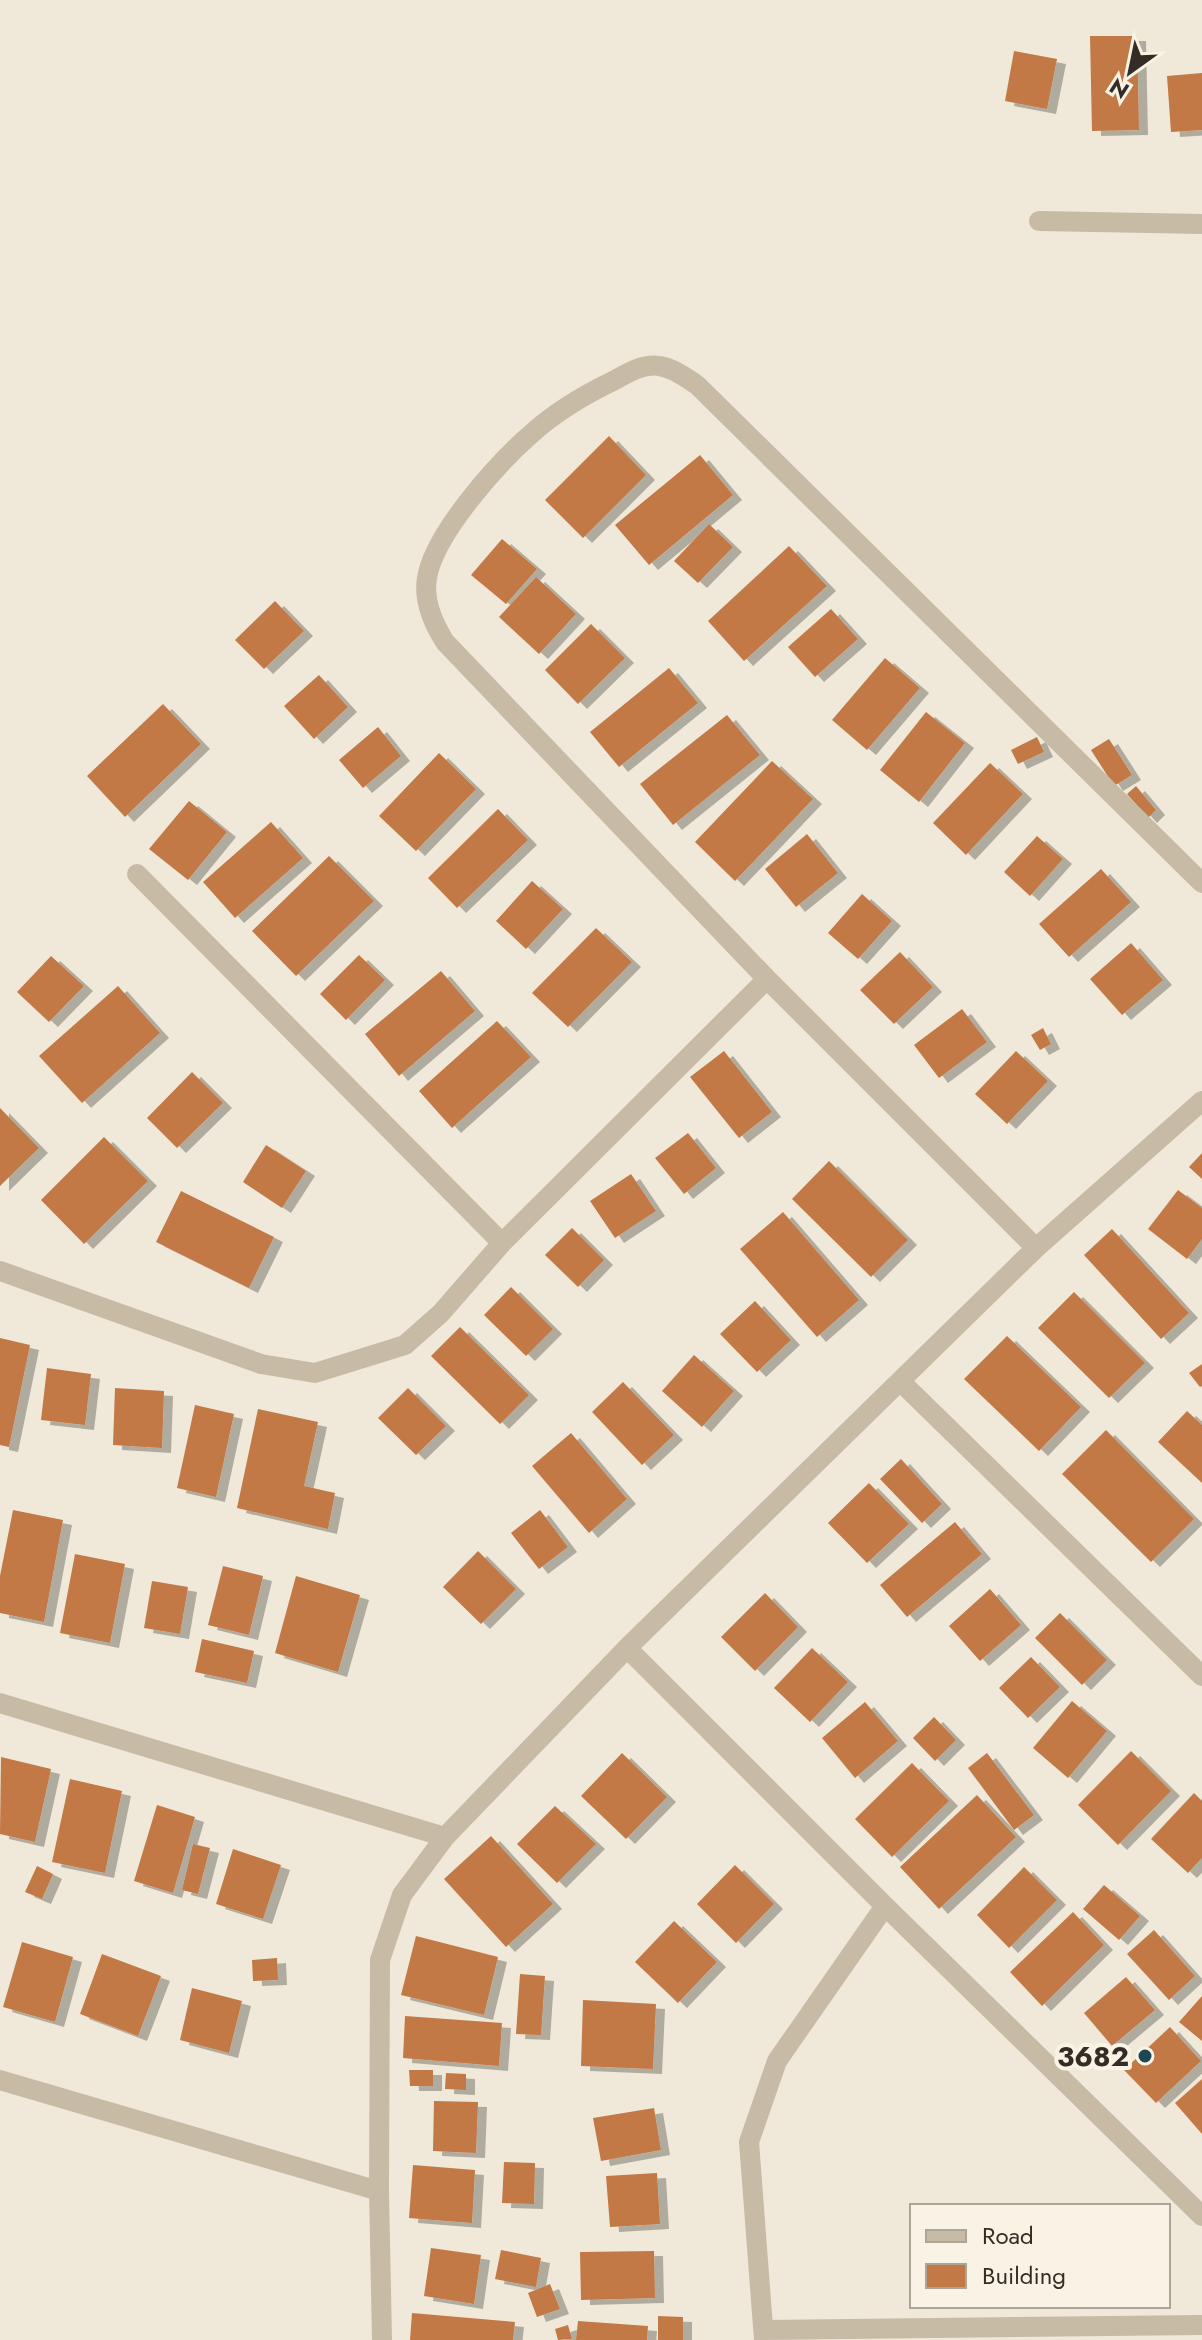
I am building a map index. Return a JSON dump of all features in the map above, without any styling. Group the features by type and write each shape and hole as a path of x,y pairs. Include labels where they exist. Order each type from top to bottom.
{"street":[{"path":"1039,221 1202,224"},
{"path":"1036,1248 767,979 445,642 431,620 426,581 431,561 460,512 531,434 569,406 634,370 657,365 678,372 697,385 1202,883"},
{"path":"137,874 502,1243"},
{"path":"0,1271 261,1364 315,1373 405,1345 441,1313 502,1243 767,979"},
{"path":"382,2340 380,1960 402,1895 445,1837 627,1648 1036,1248 1202,1101"},
{"path":"901,1382 1200,1669"},
{"path":"627,1648 1202,2216"},
{"path":"0,1703 445,1837"},
{"path":"885,1906 777,2061 749,2142 764,2335 1202,2325"},
{"path":"0,2080 379,2191"}],"building":[{"path":"1090,36 1137,36 1139,130 1092,131"},
{"path":"1014,51 1057,59 1047,109 1005,101"},
{"path":"1202,73 1202,130 1171,132 1167,76"},
{"path":"609,436 646,475 583,538 545,500"},
{"path":"700,455 733,495 649,565 615,525"},
{"path":"709,524 733,547 698,583 674,561"},
{"path":"502,539 537,569 506,604 471,575"},
{"path":"789,546 827,586 744,661 708,621"},
{"path":"536,577 576,614 539,654 499,617"},
{"path":"275,601 304,631 264,669 235,640"},
{"path":"831,609 858,639 815,677 788,647"},
{"path":"591,624 625,658 578,704 545,670"},
{"path":"885,658 920,688 867,750 832,720"},
{"path":"669,668 698,703 619,767 590,732"},
{"path":"319,675 348,707 314,739 284,706"},
{"path":"163,704 201,744 125,817 87,776"},
{"path":"926,712 965,743 919,802 880,770"},
{"path":"727,715 760,755 673,825 640,784"},
{"path":"378,727 401,756 363,788 339,760"},
{"path":"1037,737 1044,752 1018,764 1011,750"},
{"path":"1109,739 1132,775 1114,786 1091,750"},
{"path":"439,753 476,789 416,851 379,816"},
{"path":"772,761 813,799 735,881 695,842"},
{"path":"990,763 1023,794 966,855 933,823"},
{"path":"1136,786 1156,810 1148,818 1127,794"},
{"path":"189,801 227,832 188,880 149,849"},
{"path":"498,809 528,840 457,908 428,878"},
{"path":"271,822 303,858 235,918 203,882"},
{"path":"807,834 838,873 796,907 765,869"},
{"path":"1037,836 1063,859 1030,896 1004,872"},
{"path":"329,856 374,901 296,976 252,931"},
{"path":"1101,869 1131,902 1069,957 1039,924"},
{"path":"532,881 563,909 526,949 496,921"},
{"path":"862,894 892,921 858,959 828,933"},
{"path":"596,928 632,962 568,1027 532,993"},
{"path":"1131,943 1163,980 1122,1015 1090,979"},
{"path":"900,952 933,987 894,1024 860,990"},
{"path":"359,955 385,980 346,1020 320,994"},
{"path":"51,956 84,986 49,1022 17,992"},
{"path":"441,971 475,1011 399,1076 365,1034"},
{"path":"118,986 160,1033 82,1103 39,1056"},
{"path":"962,1009 987,1042 939,1078 914,1045"},
{"path":"497,1021 531,1057 452,1128 419,1091"},
{"path":"1043,1028 1051,1044 1040,1050 1031,1035"},
{"path":"724,1051 772,1112 739,1138 690,1077"},
{"path":"1016,1051 1048,1081 1007,1124 975,1094"},
{"path":"192,1072 223,1103 177,1148 147,1118"},
{"path":"0,1108 39,1148 0,1186"},
{"path":"688,1133 716,1168 684,1194 655,1158"},
{"path":"104,1137 148,1181 84,1244 41,1200"},
{"path":"266,1145 306,1171 282,1208 243,1182"},
{"path":"1202,1153 1202,1179 1189,1167"},
{"path":"829,1161 908,1240 871,1277 792,1199"},
{"path":"631,1174 656,1211 615,1238 590,1201"},
{"path":"1178,1190 1202,1208 1202,1239 1187,1259 1148,1229"},
{"path":"181,1191 274,1237 249,1288 156,1242"},
{"path":"783,1212 859,1300 817,1337 740,1249"},
{"path":"572,1228 604,1260 578,1287 545,1255"},
{"path":"1112,1229 1189,1313 1161,1339 1084,1255"},
{"path":"511,1287 553,1329 526,1356 484,1315"},
{"path":"1074,1292 1145,1363 1109,1398 1038,1328"},
{"path":"755,1301 791,1340 757,1372 720,1334"},
{"path":"460,1327 529,1395 500,1424 431,1356"},
{"path":"1007,1336 1081,1407 1039,1451 964,1379"},
{"path":"0,1338 30,1345 9,1447 0,1445"},
{"path":"694,1355 734,1391 702,1427 662,1391"},
{"path":"1202,1364 1202,1386 1200,1387 1189,1373"},
{"path":"47,1368 91,1374 85,1425 41,1420"},
{"path":"623,1382 674,1435 642,1465 592,1412"},
{"path":"115,1388 164,1391 162,1448 113,1445"},
{"path":"408,1388 446,1426 416,1455 378,1418"},
{"path":"195,1405 234,1414 216,1497 177,1488"},
{"path":"258,1409 318,1422 304,1486 335,1493 328,1529 237,1508"},
{"path":"1187,1411 1202,1425 1202,1483 1158,1442"},
{"path":"1106,1430 1194,1519 1151,1562 1062,1474"},
{"path":"571,1433 627,1499 589,1533 532,1466"},
{"path":"901,1459 942,1504 922,1523 880,1479"},
{"path":"869,1483 909,1524 867,1563 828,1523"},
{"path":"13,1510 63,1520 44,1622 0,1613 0,1576"},
{"path":"540,1510 568,1547 539,1569 511,1533"},
{"path":"955,1522 982,1554 907,1617 880,1585"},
{"path":"478,1551 516,1589 481,1624 443,1587"},
{"path":"75,1554 125,1564 110,1643 60,1633"},
{"path":"223,1566 263,1576 249,1635 208,1625"},
{"path":"296,1576 360,1595 338,1672 275,1653"},
{"path":"152,1581 188,1587 180,1634 144,1628"},
{"path":"990,1589 1021,1625 980,1661 949,1626"},
{"path":"765,1593 798,1627 755,1671 721,1637"},
{"path":"1060,1613 1107,1660 1082,1685 1035,1638"},
{"path":"202,1639 254,1651 247,1683 195,1672"},
{"path":"812,1648 848,1682 810,1722 774,1688"},
{"path":"1031,1657 1060,1687 1028,1718 999,1688"},
{"path":"1072,1701 1107,1731 1068,1778 1033,1748"},
{"path":"865,1702 898,1741 855,1778 822,1738"},
{"path":"934,1717 956,1740 935,1761 913,1738"},
{"path":"1131,1751 1171,1791 1118,1845 1078,1805"},
{"path":"622,1753 667,1797 626,1839 581,1796"},
{"path":"987,1753 1034,1815 1014,1830 968,1768"},
{"path":"1,1757 51,1769 35,1842 0,1834"},
{"path":"912,1763 949,1801 892,1857 855,1819"},
{"path":"70,1779 122,1791 105,1873 52,1862"},
{"path":"1194,1793 1202,1801 1202,1858 1188,1873 1151,1839"},
{"path":"977,1795 1016,1837 939,1909 900,1867"},
{"path":"157,1805 195,1817 173,1893 134,1881"},
{"path":"555,1806 596,1844 557,1883 517,1844"},
{"path":"491,1836 553,1904 506,1947 444,1879"},
{"path":"193,1844 210,1848 198,1894 182,1890"},
{"path":"233,1849 281,1865 263,1919 216,1904"},
{"path":"735,1865 774,1904 736,1943 697,1904"},
{"path":"37,1866 53,1874 42,1899 25,1892"},
{"path":"1024,1867 1057,1900 1009,1948 977,1915"},
{"path":"1104,1885 1140,1916 1119,1940 1083,1909"},
{"path":"1073,1912 1104,1945 1042,2006 1010,1972"},
{"path":"674,1921 717,1962 678,2003 635,1962"},
{"path":"1154,1930 1195,1976 1169,2000 1127,1954"},
{"path":"416,1936 498,1957 484,2015 401,1995"},
{"path":"22,1942 73,1957 55,2022 3,2007"},
{"path":"102,1954 161,1976 138,2036 80,2014"},
{"path":"277,1958 278,1980 253,1981 252,1960"},
{"path":"520,1974 545,1976 541,2035 516,2034"},
{"path":"1126,1977 1155,2010 1112,2046 1084,2013"},
{"path":"192,1988 242,2001 229,2053 180,2040"},
{"path":"1202,1996 1202,2041 1179,2022"},
{"path":"583,2000 656,2004 653,2069 581,2066"},
{"path":"405,2016 502,2023 499,2066 403,2058"},
{"path":"1170,2027 1201,2061 1156,2103 1124,2070"},
{"path":"409,2070 433,2070 433,2086 410,2086"},
{"path":"446,2073 466,2074 466,2090 445,2089"},
{"path":"1202,2079 1202,2134 1175,2103"},
{"path":"434,2101 478,2102 476,2153 433,2151"},
{"path":"654,2108 661,2150 601,2161 593,2118"},
{"path":"504,2162 535,2163 534,2204 502,2203"},
{"path":"413,2165 475,2170 472,2223 409,2218"},
{"path":"657,2173 660,2224 610,2227 606,2176"},
{"path":"431,2248 481,2255 474,2304 424,2296"},
{"path":"501,2250 541,2258 536,2287 495,2279"},
{"path":"654,2251 655,2298 581,2300 580,2252"},
{"path":"550,2284 560,2309 537,2317 528,2293"},
{"path":"412,2313 515,2322 513,2340 410,2340"},
{"path":"658,2316 683,2317 683,2340 658,2340"},
{"path":"578,2321 648,2326 647,2340 576,2340"},
{"path":"568,2325 572,2339 558,2340 555,2329"}],"place":[{"name":"3682","path":"1145,2056"}]}
